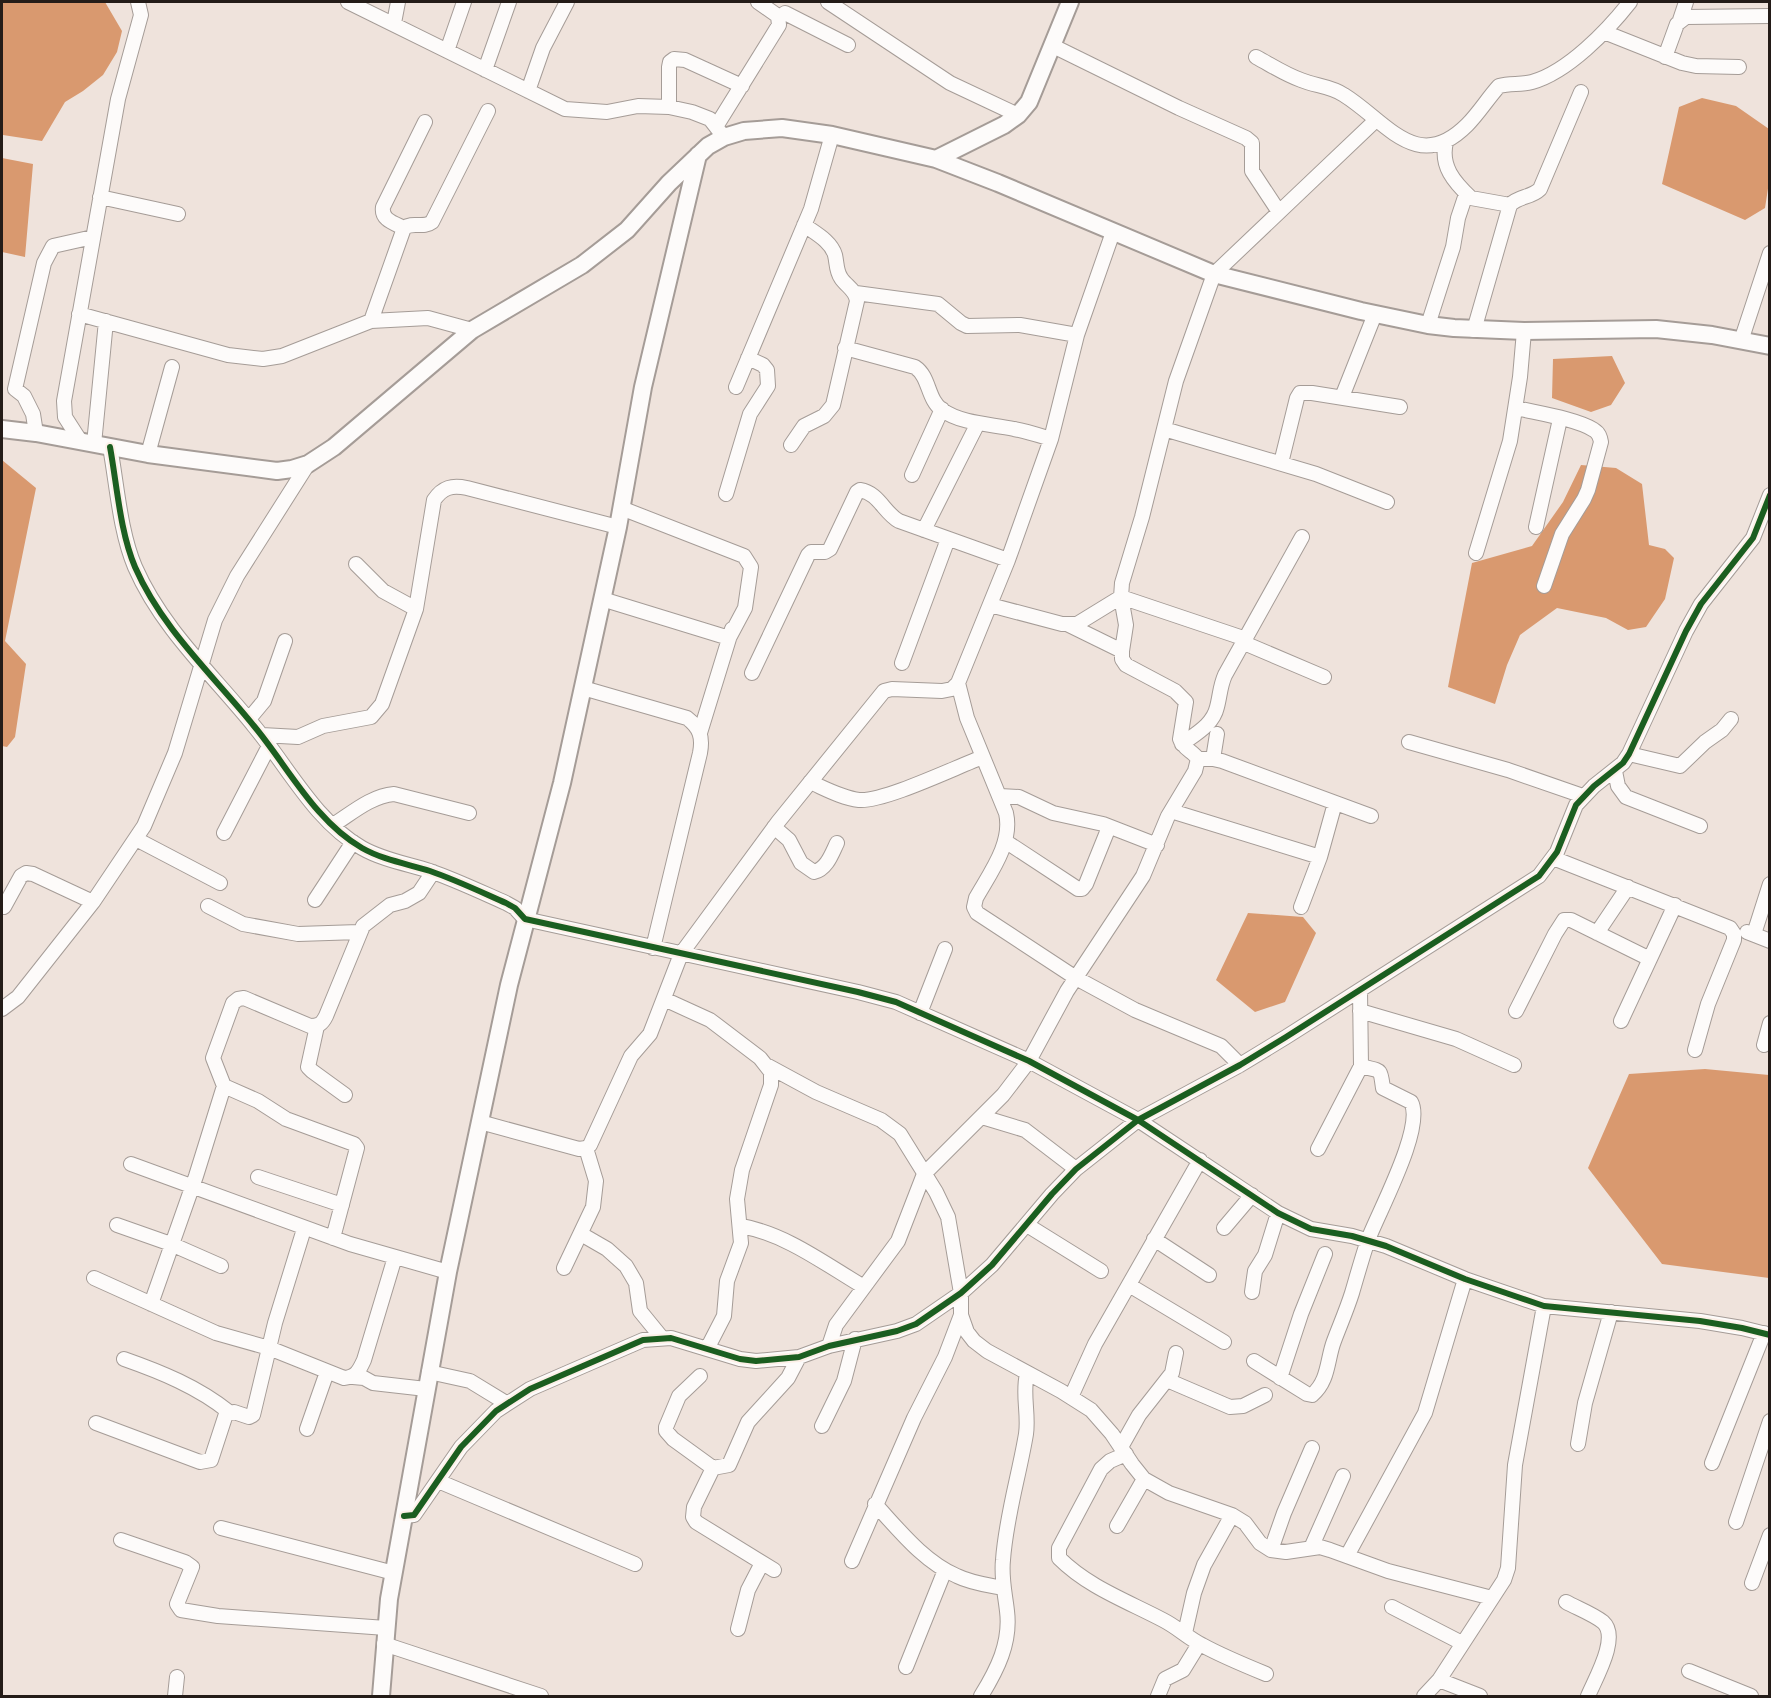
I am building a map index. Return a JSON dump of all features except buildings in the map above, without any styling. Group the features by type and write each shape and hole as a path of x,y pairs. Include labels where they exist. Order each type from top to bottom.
{"main road":[{"path":"936,159 1004,125 1018,115 1029,102 1071,2"},
{"path":"2,429 148,454 277,471 308,464 334,447 472,330 582,265 627,230 669,183 721,131 782,128 832,135 936,159 1214,274 1428,326 1524,331 1645,328 1712,335 1770,346"},
{"path":"381,1696 385,1636 394,1574 448,1272 525,919 562,783 618,527 643,387 698,154"}],"street":[{"path":"95,445 70,427 63,411 118,99 141,15 138,2"},
{"path":"394,23 398,2"},
{"path":"447,51 464,2"},
{"path":"484,70 509,2"},
{"path":"528,91 543,48 567,2"},
{"path":"758,2 777,16 786,12"},
{"path":"828,2 950,83 1018,115"},
{"path":"1256,57 1300,80 1336,90 1404,141 1434,146 1446,142 1469,123 1499,86 1520,85 1546,76 1588,48 1630,2"},
{"path":"1665,57 1686,2"},
{"path":"356,3 484,70 565,109 607,112 638,106 669,107 703,115 721,131 742,86 786,12"},
{"path":"786,12 848,45"},
{"path":"1680,20 1694,17 1770,16"},
{"path":"1604,32 1665,57 1696,66 1739,67"},
{"path":"1053,46 1246,138 1252,143 1252,171 1279,212"},
{"path":"669,107 669,67 670,62 674,59 685,60 742,86"},
{"path":"1474,330 1510,205 1514,200 1536,193 1540,189 1581,92"},
{"path":"371,321 404,228 412,224 424,225 432,222 488,111"},
{"path":"1198,759 1182,744 1180,739 1186,702 1175,692 1126,665 1122,651 1126,625 1121,597 1122,584 1142,517 1176,381 1214,274 1376,120"},
{"path":"404,228 385,219 382,213 383,207 425,122"},
{"path":"736,387 811,209 832,135"},
{"path":"1446,142 1445,164 1453,180 1466,194 1471,198 1510,205"},
{"path":"1428,326 1453,248 1458,218 1466,194"},
{"path":"100,197 178,214"},
{"path":"804,225 828,242 836,256 837,269 841,278 856,293 938,304 961,324 967,326 1020,325 1077,334"},
{"path":"480,1122 579,1149 586,1148 596,1136 631,1056 650,1034 681,954 774,827 810,782 884,691 904,688 942,691 952,689 958,683 1008,560 1051,439 1077,334 1113,232"},
{"path":"9,390 16,385 48,254 53,246 93,237"},
{"path":"1741,341 1770,254"},
{"path":"791,445 804,426 829,412 832,405 857,301 856,293"},
{"path":"79,314 228,355 263,359 282,356 371,321 428,318 472,330"},
{"path":"1342,397 1376,314"},
{"path":"106,321 95,445 135,567 180,640 249,719 319,811 353,842 372,854 433,872 506,903 515,908 525,919 878,997 920,1013 1029,1061 1138,1120 1278,1213 1311,1229 1368,1240 1465,1279 1544,1306 1700,1321 1767,1334 1712,1463"},
{"path":"1476,553 1502,472 1516,408 1524,331"},
{"path":"845,348 915,367 924,375 936,404 942,410 978,423 1014,429 1051,439"},
{"path":"726,494 750,414 768,386 767,370 763,365 748,358"},
{"path":"148,454 172,367"},
{"path":"9,390 24,396 33,414 36,433"},
{"path":"1281,463 1300,393 1342,397 1400,407"},
{"path":"1516,408 1593,429 1599,435 1601,442 1588,489 1562,534 1544,586"},
{"path":"912,476 942,410"},
{"path":"1536,527 1560,419"},
{"path":"924,530 978,423"},
{"path":"1164,429 1316,474 1387,502"},
{"path":"2,1009 18,997 93,902 136,839 150,814 175,753 215,620 229,590 308,464"},
{"path":"265,740 298,737 323,726 371,717 382,704 416,609 432,508 440,492 448,487 467,488 618,527"},
{"path":"752,673 808,555 811,552 825,552 830,549 860,490 876,497 894,518 1008,560"},
{"path":"404,1516 414,1515 461,1448 506,1403 530,1389 643,1340 671,1338 740,1359 756,1361 799,1357 829,1346 897,1331 916,1324 961,1293 992,1265 1076,1169 1138,1120 1240,1065 1539,876 1553,858 1576,805 1583,796 1615,771 1629,754 1686,631 1701,604 1753,538 1770,495"},
{"path":"621,508 744,556 751,567 745,608 729,638"},
{"path":"1182,744 1211,721 1217,709 1222,682 1302,537"},
{"path":"902,663 948,539"},
{"path":"356,564 383,591 416,609"},
{"path":"1069,625 1083,622 1121,597"},
{"path":"1121,597 1245,641 1324,677"},
{"path":"602,599 729,638"},
{"path":"990,605 1069,625 1122,651"},
{"path":"653,948 700,753 700,733 734,620"},
{"path":"249,719 264,701 285,641"},
{"path":"958,683 965,711 1000,796 1008,822 1005,842 976,898 977,913 1076,978 1135,1010 1221,1046 1240,1065"},
{"path":"583,688 687,718 700,733"},
{"path":"1629,754 1680,766 1705,742 1722,730 1731,719"},
{"path":"1213,759 1216,734"},
{"path":"224,832 265,740"},
{"path":"1409,742 1508,770 1583,796"},
{"path":"810,782 846,797 867,800 897,791 983,757"},
{"path":"1198,759 1213,759 1371,816"},
{"path":"829,1346 836,1325 898,1241 924,1174 1004,1095 1029,1061 1076,978 1143,876 1171,811 1195,771 1198,759"},
{"path":"1615,771 1618,786 1626,797 1700,826"},
{"path":"333,825 371,801 383,795 394,794 469,813"},
{"path":"1000,796 1019,797 1053,813 1109,826 1157,845"},
{"path":"1301,907 1320,857 1335,803"},
{"path":"1171,811 1320,857"},
{"path":"1005,842 1078,889 1082,889 1109,826"},
{"path":"774,827 789,840 801,863 814,872 824,867 837,843"},
{"path":"136,839 220,883"},
{"path":"315,900 353,842"},
{"path":"1553,858 1730,928 1770,941"},
{"path":"151,1304 224,1086 213,1058 233,1003 244,998 310,1026 322,1023 359,932 369,920 390,905 405,901 419,893 433,872"},
{"path":"4,907 21,876 26,873 33,874 93,902"},
{"path":"1754,934 1770,885"},
{"path":"1598,933 1628,887"},
{"path":"1621,1021 1675,905"},
{"path":"207,906 243,924 298,934 359,932"},
{"path":"1516,1011 1564,920 1571,920 1650,959"},
{"path":"1695,1050 1708,1004 1734,940 1734,934 1730,928"},
{"path":"920,1013 945,949"},
{"path":"1318,1149 1361,1066 1360,990"},
{"path":"664,999 710,1020 768,1066 816,1092 892,1126 900,1134 948,1217 961,1293 961,1315 963,1324 974,1341 987,1351 1091,1410 1112,1434 1144,1479 1169,1493 1232,1515 1245,1523 1260,1543 1272,1550 1286,1552 1311,1548 1330,1550 1388,1571 1492,1598"},
{"path":"1360,1011 1456,1039 1514,1065"},
{"path":"1764,1045 1770,1023"},
{"path":"317,1026 308,1066 345,1095"},
{"path":"707,1349 724,1316 726,1287 741,1243 741,1226 737,1208 739,1185 771,1085 771,1072 768,1066"},
{"path":"1254,1361 1312,1395 1326,1375 1332,1347 1368,1240 1403,1160 1414,1113 1411,1102 1383,1088 1383,1078 1379,1071 1361,1066"},
{"path":"224,1086 258,1101 285,1119 354,1144 357,1148 357,1155 333,1238"},
{"path":"982,1117 1025,1130 1076,1169"},
{"path":"564,1268 593,1207 595,1172 586,1148"},
{"path":"1071,1397 1095,1344 1200,1160"},
{"path":"130,1164 333,1238 448,1272"},
{"path":"258,1177 342,1205"},
{"path":"1224,1228 1252,1196"},
{"path":"1252,1292 1255,1271 1265,1255 1278,1213"},
{"path":"117,1225 171,1244 221,1266"},
{"path":"1027,1225 1101,1271"},
{"path":"741,1226 754,1228 779,1238 864,1287"},
{"path":"124,1359 156,1370 185,1384 216,1401 229,1412 247,1417 253,1416 275,1323 304,1228"},
{"path":"580,1234 607,1249 626,1266 636,1283 640,1311 662,1338"},
{"path":"1154,1239 1209,1275"},
{"path":"1280,1378 1301,1314 1325,1254"},
{"path":"353,1377 364,1360 394,1257"},
{"path":"94,1278 216,1333 269,1348 344,1378 364,1378 373,1383 426,1389"},
{"path":"1347,1556 1425,1413 1465,1279"},
{"path":"1129,1285 1224,1342"},
{"path":"1424,1696 1439,1680 1504,1580 1508,1568 1515,1465 1544,1306"},
{"path":"1578,1444 1585,1403 1611,1312"},
{"path":"852,1561 914,1418 945,1357 961,1315"},
{"path":"822,1426 844,1381 855,1340"},
{"path":"1176,1353 1172,1373 1139,1414 1123,1451 1101,1469 1094,1480 1059,1548 1059,1558 1098,1587 1167,1622 1199,1644 1266,1674"},
{"path":"700,1376 676,1400 666,1431 673,1439 713,1467 729,1465 748,1422 788,1378 799,1357"},
{"path":"308,1429 327,1372"},
{"path":"429,1372 470,1381 506,1403"},
{"path":"981,1696 1000,1660 1006,1641 1007,1610 1003,1588 1004,1547 1027,1425 1025,1387 1027,1374"},
{"path":"1167,1380 1230,1407 1243,1406 1265,1395"},
{"path":"96,1422 200,1462 207,1462 213,1458 222,1423 229,1412"},
{"path":"1736,1522 1770,1421"},
{"path":"1272,1550 1284,1513 1312,1448"},
{"path":"713,1467 694,1507 694,1520 768,1567 748,1590 738,1629"},
{"path":"1311,1548 1343,1476"},
{"path":"1117,1526 1144,1479"},
{"path":"438,1481 635,1564"},
{"path":"875,1504 908,1540 945,1570 968,1580 1003,1588"},
{"path":"1185,1633 1194,1593 1204,1565 1232,1515"},
{"path":"221,1528 394,1574"},
{"path":"1752,1583 1770,1534"},
{"path":"121,1540 185,1562 192,1567 177,1604 181,1610 385,1636 541,1696"},
{"path":"906,1667 945,1570"},
{"path":"1566,1602 1603,1623 1609,1631 1610,1640 1606,1653 1588,1696"},
{"path":"1392,1607 1462,1643"},
{"path":"1158,1696 1165,1679 1183,1670 1199,1644"},
{"path":"1689,1671 1751,1696"},
{"path":"174,1696 177,1677"},
{"path":"1439,1680 1480,1696"}],"shaded area":[{"path":"2,2 105,2 122,31 117,52 103,75 65,102 42,141 3,135"},
{"path":"1702,98 1736,106 1769,129 1769,182 1765,208 1745,220 1662,184 1679,107"},
{"path":"2,158 33,164 25,257 2,252"},
{"path":"1612,356 1625,383 1611,405 1591,412 1552,398 1553,359"},
{"path":"2,460 36,488 5,641 26,664 15,737 7,747 2,746"},
{"path":"1581,465 1616,468 1642,484 1649,545 1665,549 1674,558 1665,599 1646,627 1628,630 1606,618 1557,608 1520,635 1507,665 1495,704 1448,687 1472,563 1532,546 1563,502"},
{"path":"1248,913 1303,917 1316,933 1285,1002 1255,1012 1216,980"},
{"path":"1705,1069 1769,1075 1769,1278 1662,1264 1588,1168 1629,1074"}],"cycle path":[{"path":"110,447 122,524 130,553 146,590 159,611 189,651 254,726 316,808 345,837 362,848 378,856 430,871 468,886 515,908 525,919 896,1002 1029,1061 1138,1120 1278,1213 1311,1229 1352,1236 1386,1246 1465,1279 1544,1306 1700,1321 1770,1335"},
{"path":"404,1516 414,1515 461,1447 496,1411 530,1389 643,1340 671,1338 740,1359 756,1361 799,1357 829,1346 897,1331 916,1324 961,1293 992,1265 1076,1169 1138,1120 1240,1065 1539,876 1557,852 1576,805 1594,786 1623,763 1629,754 1686,631 1701,604 1753,538 1770,495"}]}
